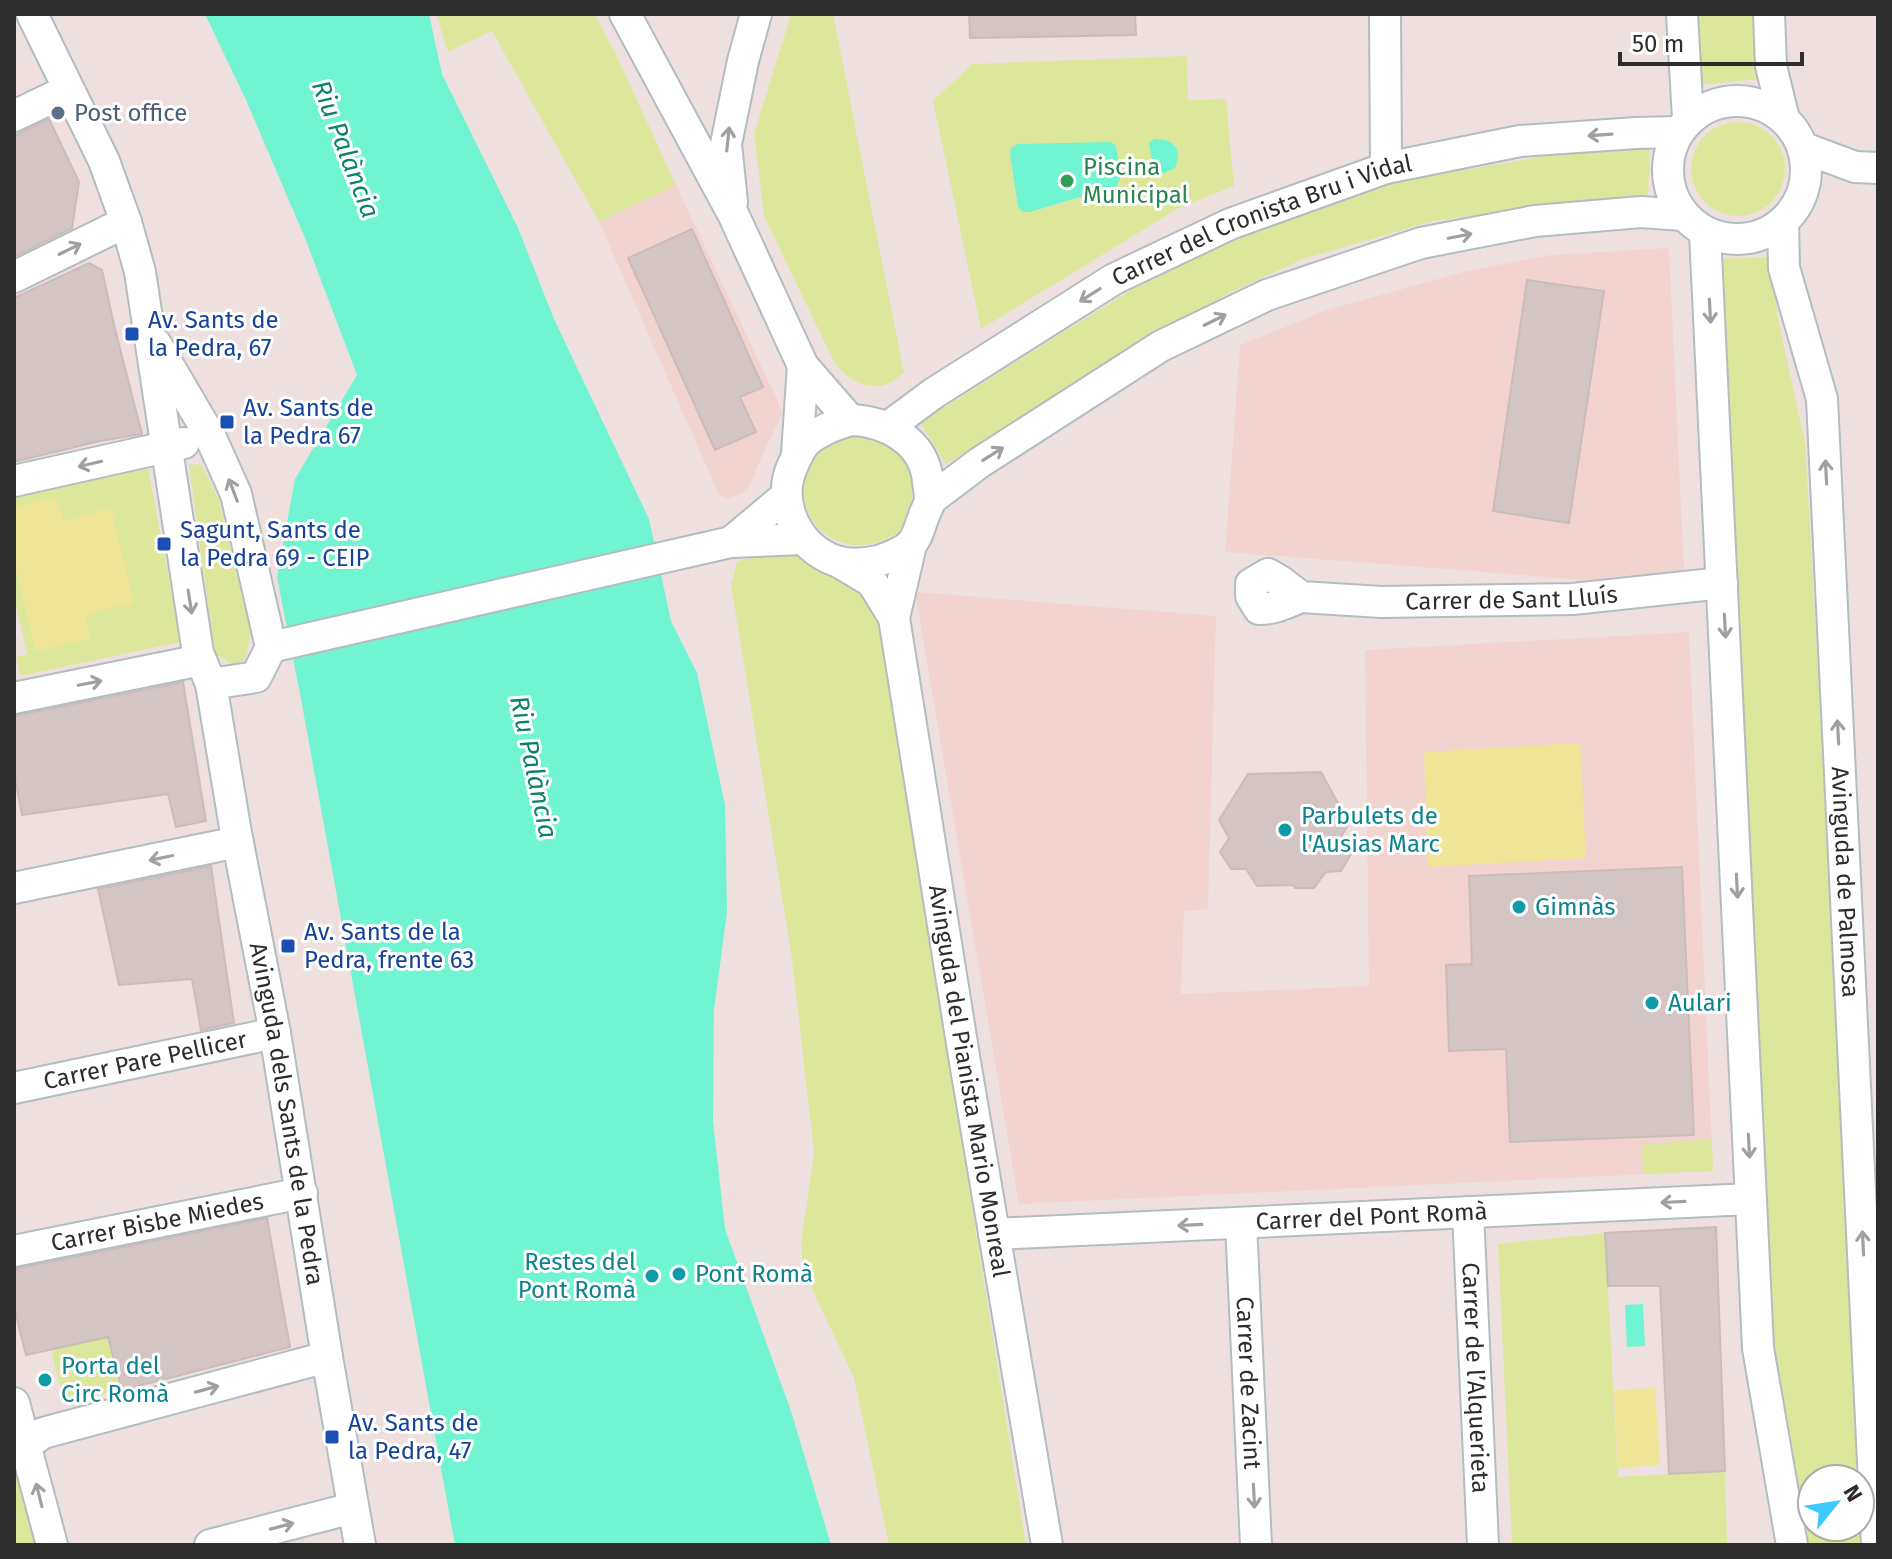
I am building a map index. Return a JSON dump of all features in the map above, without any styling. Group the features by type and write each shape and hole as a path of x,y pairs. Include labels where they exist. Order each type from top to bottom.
{"street":[{"name":"Avinguda dels Sants de la Pedra","path":"32,14 104,161 140,272 198,653 206,672 275,1033 360,1545"},
{"path":"625,14 734,216 803,366 850,420"},
{"path":"734,216 726,144 756,14"},
{"path":"1385,14 1386,168"},
{"path":"1682,14 1683,125 1668,159 1669,188 1694,224 1722,583 1758,1348 1792,1545"},
{"path":"930,500 979,463 1161,346 1267,295 1421,243 1521,224 1641,212 1694,224 1745,241 1783,224 1805,191 1808,169 1804,148 1783,115 1771,66 1769,14"},
{"path":"14,116 68,90"},
{"path":"1683,125 1718,102 1752,101 1783,115"},
{"name":"Carrer del Cronista Bru i Vidal","path":"888,427 934,393 1114,279 1230,224 1386,168 1520,141 1636,133 1683,125"},
{"path":"1804,148 1867,167"},
{"path":"1805,191 1867,167"},
{"path":"14,277 126,222"},
{"name":"Avinguda de Palmosa","path":"1783,224 1784,268 1822,399 1865,1030 1877,1545"},
{"name":"Avinguda dels Sants de la Pedra","path":"148,330 210,436 236,494 280,645"},
{"path":"797,453 807,441 827,427 850,420 888,427 902,435 919,454 928,475 930,500 911,545 885,559 863,564 839,562 822,555 803,539 791,520 786,496 788,476 797,453 803,366"},
{"path":"14,481 210,436"},
{"path":"731,542 786,496"},
{"path":"14,698 206,672 256,677 280,645 731,542 803,539"},
{"name":"Avinguda del Pianista Mario Monreal","path":"894,618 911,545"},
{"name":"Avinguda del Pianista Mario Monreal","path":"839,562 872,582 894,618 1047,1545"},
{"name":"Carrer de Sant Lluís","path":"1301,597 1381,602 1573,599 1722,583"},
{"path":"14,888 238,842"},
{"name":"Carrer Pare Pellicer","path":"14,1088 275,1033"},
{"name":"Carrer Bisbe Miedes","path":"14,1251 302,1193"},
{"name":"Carrer del Pont Romà","path":"994,1234 1751,1199"},
{"name":"Carrer de l’Alquerieta","path":"1468,1212 1483,1545"},
{"name":"Carrer de Zacint","path":"1241,1223 1256,1545"},
{"path":"20,1447 43,1433 327,1357"},
{"path":"14,1403 20,1447 52,1545"},
{"path":"210,1545 353,1508"}],"shaded area":[{"path":"436,14 594,14 613,48 676,185 599,222 492,31 448,52"},
{"path":"791,14 833,14 904,373 879,386 857,382 834,362 764,216 754,134"},
{"path":"1697,14 1758,14 1760,79 1699,85"},
{"path":"1187,56 1188,100 1226,99 1234,186 1179,208 981,329 933,101 972,64","holes":["1011,148 1117,186 1023,212 1018,207"]},
{"path":"1738,122 1756,126 1771,136 1781,151 1785,169 1781,187 1771,202 1756,212 1738,216 1720,212 1705,202 1695,187 1691,169 1695,151 1705,136 1720,126"},
{"path":"1650,144 1648,199 1550,206 1433,221 1303,259 1227,294 946,464 920,422 1174,263 1352,189 1570,152"},
{"path":"676,185 783,412 748,490 728,499 719,495 599,222"},
{"path":"1669,248 1684,570 1586,580 1225,552 1240,345 1327,310 1463,272 1550,255"},
{"path":"1770,257 1778,319 1805,443 1863,1463 1796,1463 1796,1473 1767,1324 1718,259"},
{"path":"865,429 913,461 918,498 907,524 896,533 871,544 857,545 843,543 819,529 806,506 803,481 811,456 825,440"},
{"path":"147,463 181,642 20,676 16,657 27,654 14,597 14,492"},
{"path":"201,464 219,499 251,634 245,660 232,664 215,654 189,465"},
{"path":"56,497 63,521 111,508 134,602 85,615 91,638 36,651 14,560 14,507"},
{"path":"803,539 872,582 1026,1545 889,1545 854,1378 803,1270 801,1243 814,1153 792,959 731,585 737,562"},
{"path":"915,592 1216,616 1208,909 1184,911 1181,994 1369,986 1365,650 1689,632 1713,1171 1019,1204"},
{"path":"1580,743 1586,858 1428,867 1424,752"},
{"path":"1712,1139 1713,1171 1644,1174 1641,1145"},
{"path":"1605,1233 1618,1477 1725,1471 1727,1545 1512,1545 1498,1244"},
{"path":"111,1336 122,1390 64,1404 51,1349"},
{"path":"1655,1388 1660,1465 1618,1468 1614,1390"},
{"path":"14,1458 37,1545 14,1545"},
{"path":"1868,1543 1868,1545 1806,1545"}],"water":[{"name":"Riu Palància","path":"205,14 429,14 442,74 518,228 554,319 649,519 671,621 697,673 725,805 727,912 714,1010 713,1121 725,1229 791,1411 831,1545 455,1545 277,577 295,479 357,375 305,238"},
{"path":"1154,139 1172,143 1178,155 1175,168 1160,175 1154,172 1149,143"},
{"name":"Piscina Municipal","path":"1110,142 1116,146 1121,176 1117,186 1030,212 1023,212 1018,207 1011,148 1018,144"},
{"path":"1643,1304 1645,1346 1627,1347 1625,1305"}],"building":[{"path":"969,14 1135,14 1136,35 970,38"},
{"path":"49,119 79,182 72,228 14,257 14,136"},
{"path":"692,229 763,387 740,397 756,432 715,450 628,258"},
{"path":"89,263 102,270 142,434 14,462 14,298"},
{"path":"1527,280 1604,291 1569,523 1493,511"},
{"path":"183,682 206,821 176,827 168,794 22,815 14,773 14,716"},
{"name":"Parbulets de l'Ausias Marc","path":"1321,772 1349,823 1341,837 1351,854 1341,871 1326,872 1314,888 1295,888 1293,885 1257,886 1246,869 1231,869 1220,852 1229,838 1219,820 1248,774"},
{"path":"211,866 234,1023 201,1030 192,979 119,985 98,889"},
{"path":"1682,867 1694,1135 1510,1142 1506,1049 1449,1051 1446,965 1472,964 1469,876"},
{"path":"267,1218 290,1347 122,1390 108,1337 26,1355 14,1307 14,1269"},
{"path":"1716,1227 1725,1471 1669,1474 1660,1286 1608,1286 1605,1233"}],"place":[{"name":"Post office","path":"58,113"},
{"name":"Piscina Municipal","path":"1067,181"},
{"name":"Av. Sants de la Pedra, 67","path":"132,334"},
{"name":"Av. Sants de la Pedra 67","path":"227,422"},
{"name":"Sagunt, Sants de la Pedra 69 - CEIP","path":"164,544"},
{"name":"Parbulets de l'Ausias Marc","path":"1285,830"},
{"name":"Gimnàs","path":"1519,907"},
{"name":"Av. Sants de la Pedra, frente 63","path":"288,946"},
{"name":"Aulari","path":"1652,1003"},
{"name":"Pont Romà","path":"679,1274"},
{"name":"Restes del Pont Romà","path":"652,1276"},
{"name":"Porta del Circ Romà","path":"45,1380"},
{"name":"Av. Sants de la Pedra, 47","path":"332,1437"}]}
